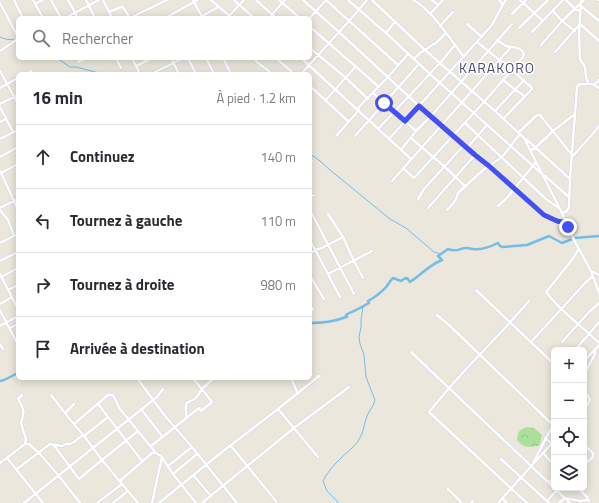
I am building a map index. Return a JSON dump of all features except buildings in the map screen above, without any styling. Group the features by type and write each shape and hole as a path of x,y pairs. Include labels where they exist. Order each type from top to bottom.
{"street":[{"path":"14,0 22,16"},
{"path":"33,0 42,16"},
{"path":"35,4 43,0"},
{"path":"51,0 60,16"},
{"path":"68,0 77,16"},
{"path":"86,0 94,16"},
{"path":"69,16 99,0"},
{"path":"103,0 111,16"},
{"path":"134,16 167,0"},
{"path":"168,16 198,0"},
{"path":"210,0 230,16"},
{"path":"234,0 252,16"},
{"path":"232,16 244,0"},
{"path":"256,0 272,14 284,1"},
{"path":"279,0 284,1 298,16"},
{"path":"303,0 399,86 419,106 544,215 566,223"},
{"path":"311,16 326,0 398,65"},
{"path":"348,0 569,197"},
{"path":"304,72 367,0"},
{"path":"373,1 379,0"},
{"path":"413,0 419,3 430,14 464,57"},
{"path":"432,0 438,5"},
{"path":"430,14 443,0"},
{"path":"499,0 503,4"},
{"path":"389,139 492,26 506,0"},
{"path":"520,0 543,21"},
{"path":"512,14 526,0"},
{"path":"519,28 548,0"},
{"path":"532,32 562,0"},
{"path":"566,0 575,9 580,11"},
{"path":"194,1 200,16"},
{"path":"373,1 425,50 570,179"},
{"path":"541,44 582,2"},
{"path":"582,2 578,34 580,59 585,67 588,83"},
{"path":"582,2 599,21"},
{"path":"0,3 16,34"},
{"path":"109,12 123,7 129,16"},
{"path":"204,16 218,7"},
{"path":"552,11 578,34"},
{"path":"440,26 453,12"},
{"path":"386,33 395,22"},
{"path":"467,24 482,37"},
{"path":"401,150 416,131 452,93 512,24"},
{"path":"555,52 580,24"},
{"path":"580,24 599,41"},
{"path":"312,29 379,87"},
{"path":"414,59 437,42 446,33"},
{"path":"0,51 16,39"},
{"path":"403,168 414,178 484,102 524,54 523,50 511,47 497,40"},
{"path":"477,42 532,88 503,119"},
{"path":"378,129 455,45"},
{"path":"392,182 511,47"},
{"path":"312,50 368,99"},
{"path":"337,135 408,54"},
{"path":"78,62 82,60"},
{"path":"117,60 121,68"},
{"path":"133,60 139,72"},
{"path":"136,66 149,60"},
{"path":"172,60 178,72"},
{"path":"156,72 180,60"},
{"path":"189,60 195,72"},
{"path":"207,60 213,72"},
{"path":"224,60 230,72"},
{"path":"255,60 270,72"},
{"path":"278,60 292,72"},
{"path":"304,60 411,159"},
{"path":"355,136 419,64"},
{"path":"326,100 356,66"},
{"path":"0,71 16,100"},
{"path":"0,88 16,79"},
{"path":"503,80 524,96"},
{"path":"495,111 524,80"},
{"path":"594,85 599,80"},
{"path":"465,123 546,199 561,211 567,211 577,87 580,84 587,85 588,83 599,88"},
{"path":"312,88 349,122"},
{"path":"373,93 416,131"},
{"path":"0,104 14,97"},
{"path":"0,108 13,132"},
{"path":"530,150 536,148 553,131 575,114"},
{"path":"447,210 456,200 458,193 483,170 502,157 519,134 538,115 540,115 572,156"},
{"path":"0,122 6,119"},
{"path":"467,148 487,125"},
{"path":"572,156 599,126"},
{"path":"0,139 16,131"},
{"path":"411,138 465,186"},
{"path":"524,138 561,211 573,239 591,271 599,293"},
{"path":"418,198 464,145"},
{"path":"0,157 16,148"},
{"path":"428,208 475,155"},
{"path":"498,206 506,199 536,162"},
{"path":"16,165 0,172 16,206"},
{"path":"0,242 14,236 8,220 0,209 14,201"},
{"path":"312,214 354,294"},
{"path":"328,214 343,237 363,278"},
{"path":"312,252 343,237"},
{"path":"312,244 340,297"},
{"path":"579,249 547,290 547,294 599,344 587,358"},
{"path":"328,274 372,251"},
{"path":"0,261 16,253"},
{"path":"16,269 1,276 16,305"},
{"path":"591,271 599,275"},
{"path":"531,342 593,276"},
{"path":"312,279 324,299"},
{"path":"8,290 16,286"},
{"path":"476,290 551,361"},
{"path":"0,304 12,297"},
{"path":"527,503 429,412 449,388 529,301"},
{"path":"562,342 599,303"},
{"path":"0,310 16,341"},
{"path":"437,315 551,422"},
{"path":"0,326 16,317"},
{"path":"578,347 599,322"},
{"path":"10,328 16,325"},
{"path":"0,344 3,348"},
{"path":"587,369 596,352 595,349"},
{"path":"411,352 551,484"},
{"path":"159,503 319,376"},
{"path":"138,380 165,416 237,503"},
{"path":"151,446 199,408 201,411 212,402 195,380"},
{"path":"186,418 185,410 187,403 196,398 202,389 212,380"},
{"path":"293,380 298,394"},
{"path":"202,503 294,428 349,387"},
{"path":"24,503 153,400 163,389"},
{"path":"0,463 25,444 26,439 20,423 24,409 18,399 22,394"},
{"path":"50,395 138,503"},
{"path":"74,424 108,395 113,395 120,409 156,453 162,457 173,474 196,503"},
{"path":"587,395 590,401 587,405"},
{"path":"65,413 74,404"},
{"path":"98,404 142,461"},
{"path":"141,409 162,436"},
{"path":"278,409 318,457"},
{"path":"17,470 50,444 62,446 70,444 108,417"},
{"path":"531,467 545,438 551,429"},
{"path":"53,444 80,479 138,431"},
{"path":"545,438 551,442"},
{"path":"25,444 29,444 39,453 80,503"},
{"path":"231,446 276,501"},
{"path":"498,503 521,476 551,446"},
{"path":"168,466 192,447"},
{"path":"587,448 594,455 587,462"},
{"path":"97,503 142,461 152,453 156,453"},
{"path":"543,453 551,462"},
{"path":"173,474 197,454"},
{"path":"152,503 162,457"},
{"path":"7,458 43,503"},
{"path":"501,459 548,502 556,491"},
{"path":"194,476 211,496"},
{"path":"448,489 462,503"},
{"path":"113,503 128,491"},
{"path":"559,491 570,503"},
{"path":"581,491 587,497 589,502"},
{"path":"502,498 507,503"},
{"path":"565,498 589,502"},
{"path":"559,503 565,498"}],"green space":[{"path":"527,427 534,428 542,435 538,446 525,446 517,440 519,431"}],"waterway":[{"path":"0,37 15,40"},
{"path":"60,60 70,67 95,72"},
{"path":"312,155 390,219 406,228 434,252 441,254"},
{"path":"312,323 328,322 347,317 347,314 369,303 368,301 383,290 393,278 401,281 407,278 410,282 429,267 442,260 438,256 448,249 454,251 464,248 480,249 498,243 503,247 527,245 549,236 562,243 575,238 599,236"},
{"path":"339,503 327,491 323,481 332,467 358,441 375,400 366,377 364,355 359,337 363,307"},
{"path":"0,381 16,374"}],"district":[{"name":"KARAKORO","path":"497,68"}],"route":[{"path":"384,103 405,121 419,106 544,215 566,223 568,227"}]}
